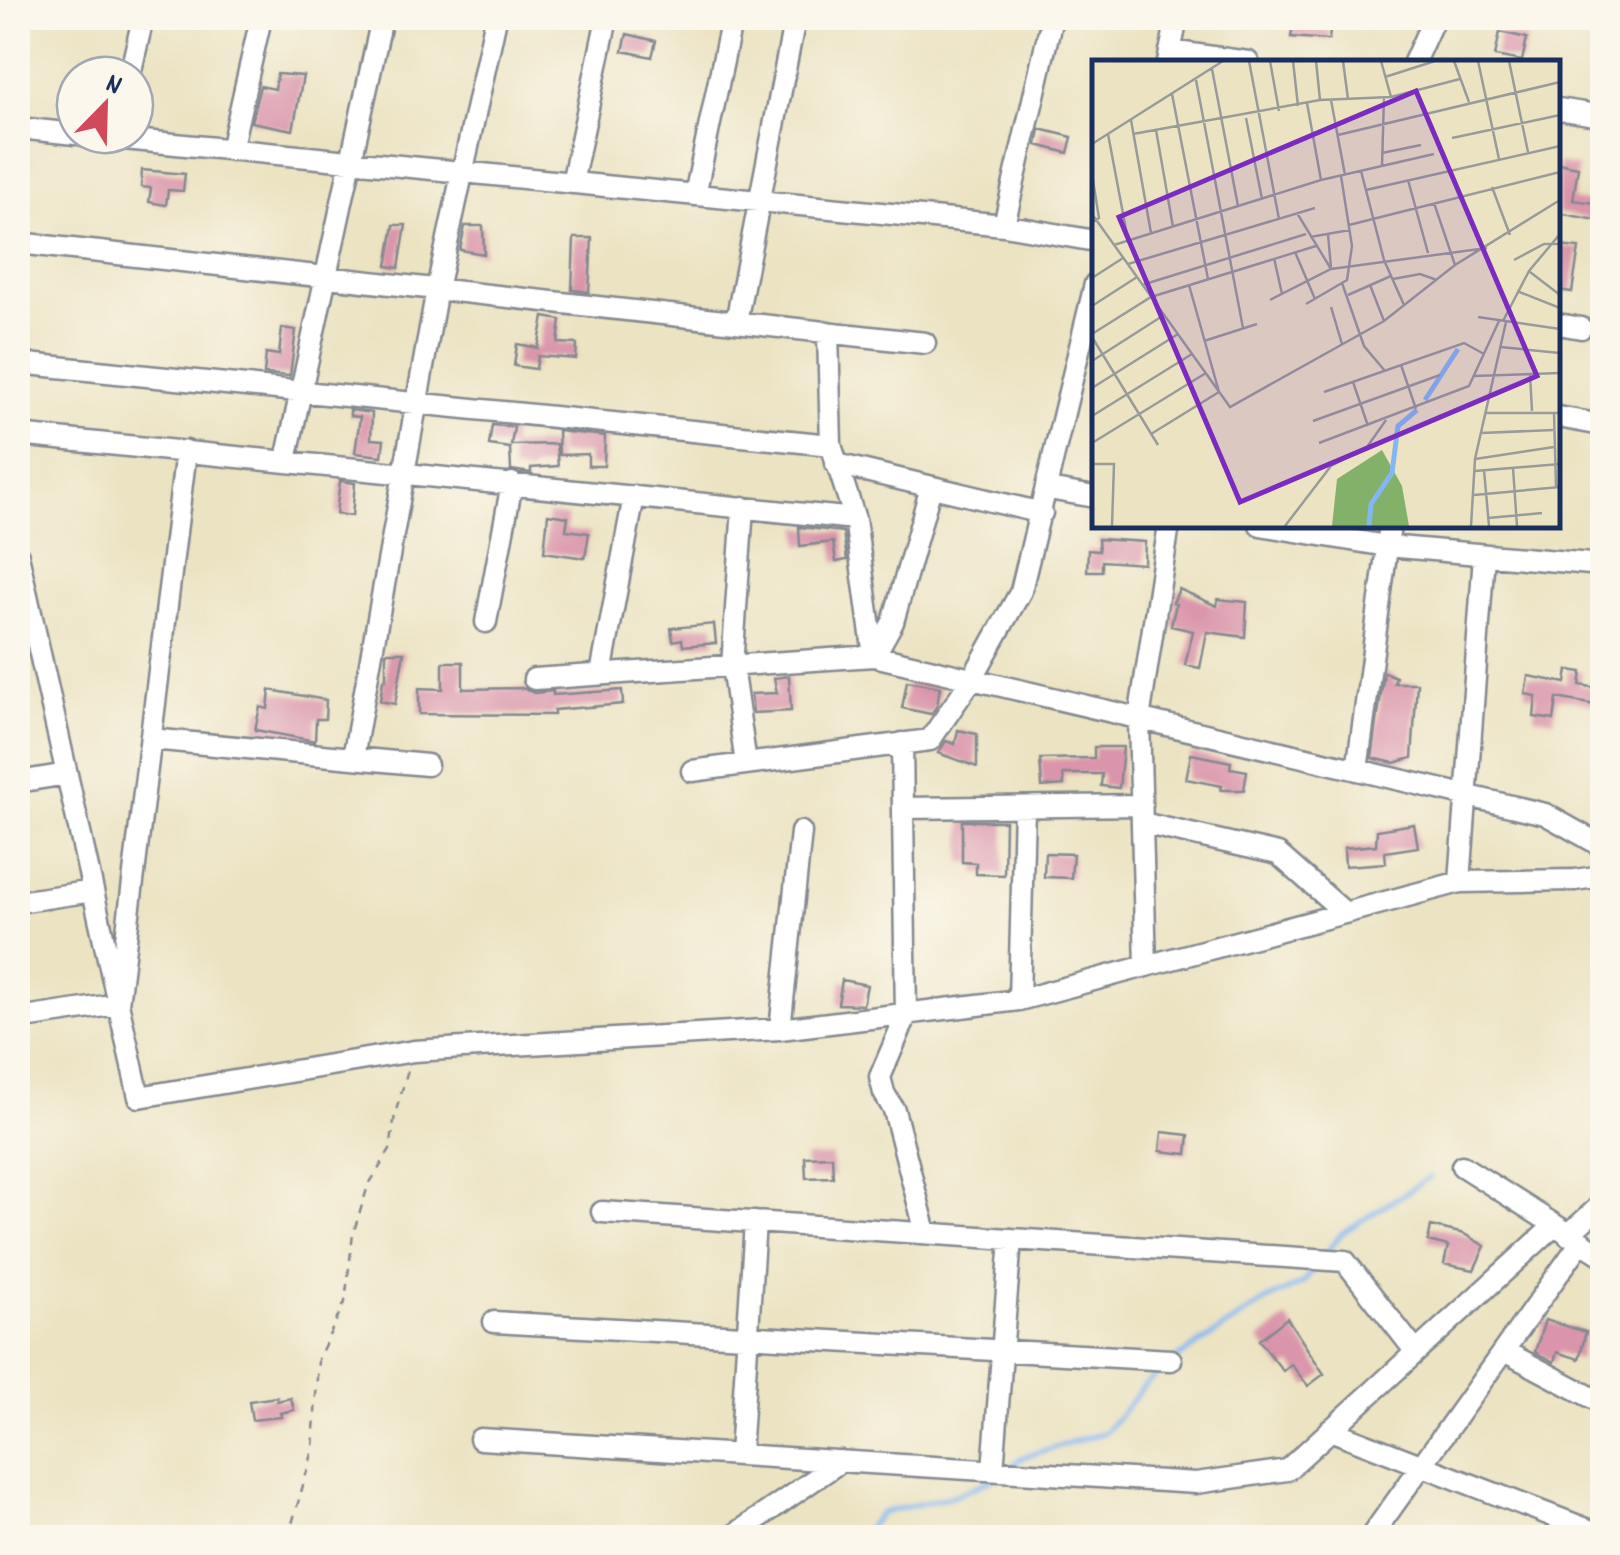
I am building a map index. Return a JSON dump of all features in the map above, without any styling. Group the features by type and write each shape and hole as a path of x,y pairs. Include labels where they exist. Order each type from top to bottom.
{"street":[{"path":"134,55 142,18"},
{"path":"231,150 261,18"},
{"path":"286,460 382,18"},
{"path":"353,758 438,288 496,18"},
{"path":"572,183 607,18"},
{"path":"694,194 732,18"},
{"path":"736,322 795,18"},
{"path":"1004,225 1052,18"},
{"path":"1178,18 1169,57 1216,60"},
{"path":"1415,60 1434,18"},
{"path":"1560,110 1602,116"},
{"path":"18,128 55,132"},
{"path":"155,141 1004,225 1092,240"},
{"path":"18,243 925,342"},
{"path":"692,771 930,740 972,679 1021,591 1092,297"},
{"path":"1560,324 1581,328"},
{"path":"828,332 833,454 855,518 874,656"},
{"path":"18,362 418,402 833,454 930,486 1042,513"},
{"path":"1560,417 1602,424"},
{"path":"18,435 855,518"},
{"path":"118,1004 186,451"},
{"path":"486,622 512,483"},
{"path":"874,656 892,622 930,486"},
{"path":"1048,489 1092,496"},
{"path":"600,674 634,496"},
{"path":"743,507 732,666 746,764"},
{"path":"1146,966 1139,719 1170,528"},
{"path":"1295,528 1388,536 1484,555 1602,565"},
{"path":"1358,770 1388,536"},
{"path":"18,555 140,1097 414,1051 780,1029 1019,1000 1460,882 1602,876"},
{"path":"1460,882 1484,555"},
{"path":"534,679 874,656 1545,814 1602,846"},
{"path":"18,660 40,657"},
{"path":"151,739 427,765"},
{"path":"902,743 906,1016 880,1077 894,1110 926,1233"},
{"path":"18,782 67,774"},
{"path":"904,808 1024,807 1142,814 1278,854 1345,913"},
{"path":"1019,1000 1024,807"},
{"path":"780,1029 801,832"},
{"path":"18,902 93,891"},
{"path":"18,1019 118,1004"},
{"path":"1462,1166 1602,1255"},
{"path":"480,1439 1196,1482 1287,1470 1416,1352 1602,1204"},
{"path":"602,1212 1345,1261 1416,1352"},
{"path":"740,1455 755,1222"},
{"path":"1370,1538 1504,1351 1568,1234"},
{"path":"993,1470 1011,1239"},
{"path":"494,1322 1171,1360"},
{"path":"1504,1351 1602,1403"},
{"path":"1330,1430 1595,1535"},
{"path":"730,1538 840,1461"}],"path":[{"path":"288,1538 313,1450 318,1359 345,1302 353,1234 368,1186 390,1150 395,1114 414,1051"}],"building":[{"path":"1300,18 1316,18 1315,28 1330,31 1329,40 1291,37 1293,24 1298,25"},
{"path":"1500,32 1527,38 1522,60 1495,56"},
{"path":"627,34 656,41 652,57 623,51"},
{"path":"277,74 303,76 293,130 251,122 260,86 275,89"},
{"path":"1040,129 1072,137 1068,153 1037,145"},
{"path":"1560,163 1578,167 1573,200 1602,204 1602,221 1560,213"},
{"path":"142,170 185,174 183,191 168,190 166,205 149,202 151,188 141,187"},
{"path":"394,225 406,225 399,268 387,266"},
{"path":"465,226 483,226 484,254 460,250"},
{"path":"574,238 592,238 589,292 572,290"},
{"path":"1560,246 1579,248 1572,292 1560,290"},
{"path":"544,317 561,320 558,343 577,344 576,359 538,356 536,369 514,366 517,344 538,348"},
{"path":"282,328 296,330 290,376 264,374 266,353 279,355"},
{"path":"350,410 372,413 371,439 384,440 382,456 355,453 360,417 350,416"},
{"path":"492,425 514,427 511,445 556,444 558,466 531,468 531,473 511,470 510,448 489,445"},
{"path":"558,431 605,436 604,466 588,466 588,454 559,455"},
{"path":"340,481 355,483 352,516 336,514"},
{"path":"548,514 568,517 566,530 589,533 585,558 544,552"},
{"path":"799,527 843,532 847,560 836,562 833,542 800,546"},
{"path":"1098,539 1145,542 1144,564 1102,561 1102,571 1087,571 1088,550 1099,551"},
{"path":"1179,589 1217,606 1218,599 1247,602 1245,637 1207,632 1200,668 1185,665 1193,631 1171,626"},
{"path":"714,624 716,643 683,646 682,639 673,641 671,628"},
{"path":"386,652 404,652 395,704 380,701 386,680"},
{"path":"443,662 463,662 463,689 523,688 534,693 553,691 553,695 622,690 623,704 554,710 554,715 419,714 419,688 443,689"},
{"path":"1568,670 1582,672 1580,685 1597,688 1595,705 1557,698 1554,720 1534,717 1536,696 1525,694 1528,676 1566,683"},
{"path":"1384,672 1396,677 1394,683 1417,683 1412,758 1394,763 1372,758"},
{"path":"789,676 791,711 753,713 751,694 777,693 774,678"},
{"path":"907,681 940,687 937,706 931,714 902,708"},
{"path":"270,690 326,700 325,719 316,719 315,741 255,730 260,707 268,709"},
{"path":"958,730 977,734 977,767 938,753 946,741 955,744"},
{"path":"1094,747 1123,747 1119,788 1101,786 1102,774 1063,774 1064,785 1042,787 1040,759 1094,758"},
{"path":"1191,754 1231,762 1230,768 1247,771 1244,790 1221,790 1222,786 1186,779"},
{"path":"962,821 1005,821 1004,875 976,874 976,863 962,862"},
{"path":"1414,824 1418,847 1385,852 1386,863 1345,866 1344,848 1376,845 1377,830"},
{"path":"1045,853 1073,854 1071,878 1044,877"},
{"path":"842,980 867,985 863,1005 838,1004"},
{"path":"1162,1132 1189,1135 1187,1154 1160,1151"},
{"path":"832,1156 833,1177 806,1178 805,1157"},
{"path":"1431,1226 1464,1234 1485,1246 1474,1270 1444,1264 1448,1246 1428,1241"},
{"path":"1287,1318 1324,1374 1308,1386 1291,1364 1283,1371 1259,1340"},
{"path":"1545,1320 1586,1332 1579,1359 1557,1352 1554,1362 1535,1352"},
{"path":"277,1397 277,1401 291,1398 294,1410 280,1413 282,1417 252,1420 249,1401"}],"waterway":[{"path":"1325,1254 1342,1233 1430,1177"},
{"path":"1175,1360 1267,1300 1303,1283 1315,1267"},
{"path":"1013,1465 1023,1457 1105,1432 1166,1366"},
{"path":"858,1538 881,1513 956,1495 996,1478"}]}
